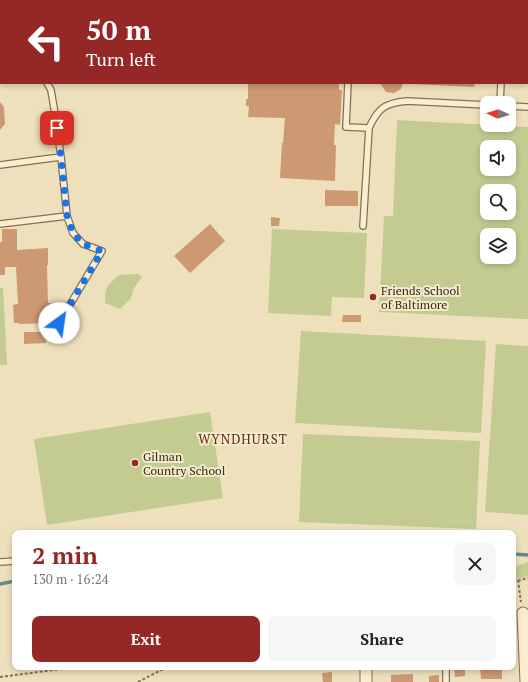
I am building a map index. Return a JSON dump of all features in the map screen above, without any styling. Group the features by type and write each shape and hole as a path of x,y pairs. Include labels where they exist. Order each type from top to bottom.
{"street":[{"path":"523,613 526,682"},
{"path":"366,670 366,682"}],"lane":[{"path":"48,84 51,90 61,157 67,216 73,233 83,244 102,251 59,323"},
{"path":"348,84 346,128 369,128"},
{"path":"500,96 501,84"},
{"path":"363,226 369,128 381,109 388,104 397,102 480,105"},
{"path":"516,106 528,107"},
{"path":"0,164 61,157"},
{"path":"0,224 67,216"},
{"path":"0,562 12,561"},
{"path":"446,670 446,682"}],"path":[{"path":"523,613 518,580 528,578"},
{"path":"0,677 54,670"},
{"path":"138,682 160,670"}],"green space":[{"path":"397,120 480,124 480,132 516,132 516,126 528,127 528,319 379,312 384,216 393,216"},
{"path":"272,229 367,233 364,298 332,297 331,316 268,313"},
{"path":"138,274 142,277 134,288 131,298 120,309 105,303 105,293 108,285 119,275"},
{"path":"0,288 3,288 7,365 0,365"},
{"path":"301,331 486,341 481,433 295,423"},
{"path":"496,344 528,346 528,515 485,512"},
{"path":"210,412 223,498 47,525 34,439"},
{"path":"303,434 480,441 476,529 299,522"},
{"path":"528,562 528,576 516,580 516,566"}],"building":[{"path":"248,84 339,84 339,90 342,90 340,125 335,124 335,181 280,178 285,118 248,117 249,106 246,106 246,99 248,99"},
{"path":"381,84 403,84 401,89 394,93 386,92"},
{"path":"413,84 475,84 474,87"},
{"path":"0,102 4,107 5,124 0,130"},
{"path":"325,190 358,191 358,206 325,206"},
{"path":"271,217 280,218 279,226 271,226"},
{"path":"210,224 225,241 190,273 174,256"},
{"path":"2,229 17,229 17,250 48,248 48,303 54,303 55,321 49,321 49,323 14,323 13,305 18,304 16,267 5,267 5,275 0,275 0,242 2,242"},
{"path":"343,315 361,315 361,322 342,322"},
{"path":"24,332 45,332 46,343 24,344"},
{"path":"454,670 465,670 465,676 455,677"},
{"path":"480,670 502,670 502,679 481,679"},
{"path":"332,672 332,682 323,682 322,673"},
{"path":"413,674 413,682 391,682 391,675"},
{"path":"439,675 439,682 429,682 429,676"}],"waterway":[{"path":"516,554 528,555"},
{"path":"0,584 12,582"}],"place":[{"name":"Friends School of Baltimore","path":"373,297"},
{"name":"Gilman Country School","path":"135,463"}],"district":[{"name":"WYNDHURST","path":"243,439"}],"route":[{"path":"57,128 67,216 73,233 83,244 102,251 59,323"}]}
